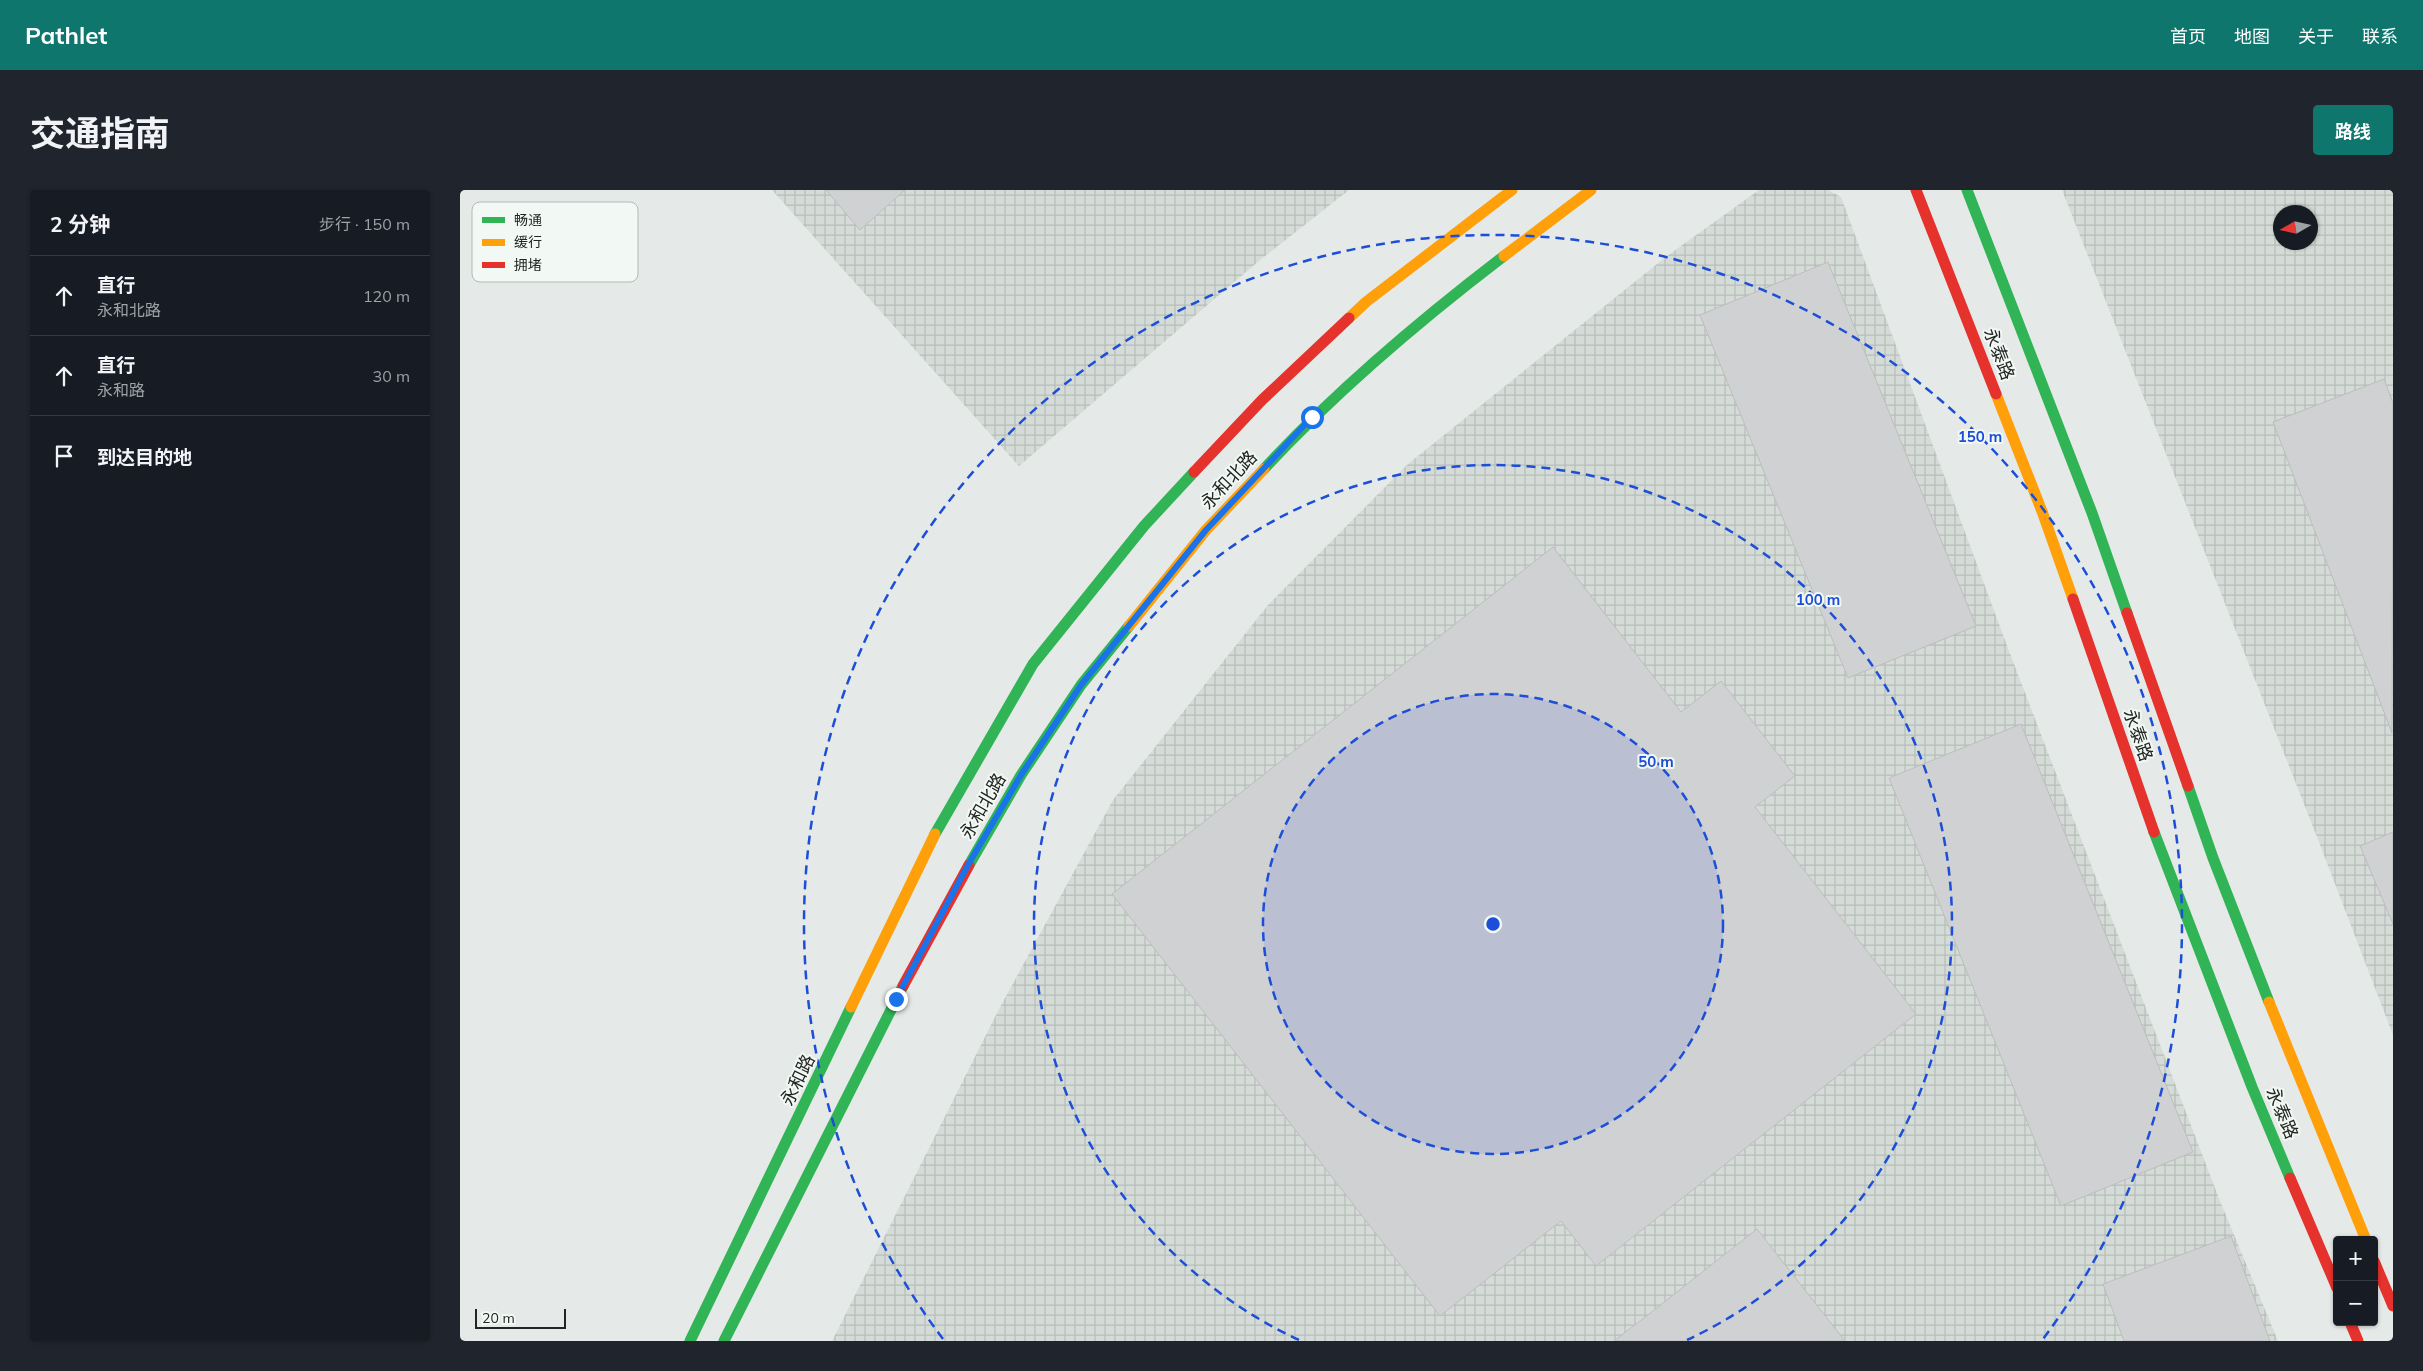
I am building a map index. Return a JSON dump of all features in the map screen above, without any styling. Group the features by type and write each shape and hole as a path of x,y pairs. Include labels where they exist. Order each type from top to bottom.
{"main road":[{"name":"永和北路","path":"935,834 1034,664 1144,526 1262,400 1366,302 1512,190"},
{"name":"永和北路","path":"724,1341 896,999 968,865 1021,775 1081,685 1206,530 1312,417 1437,307 1591,190"},
{"name":"永泰路","path":"1916,190 2043,514 2166,868 2252,1087 2334,1281"},
{"name":"永泰路","path":"1967,190 2092,513 2213,858 2299,1078 2364,1236"},
{"name":"永和路","path":"690,1341 935,834"},
{"path":"2378,1270 2393,1306"},
{"path":"2352,1326 2358,1341"}],"shaded area":[{"path":"772,190 1349,190 1260,260 1019,466"},
{"path":"1759,190 1828,190 1841,197 2009,651 2220,1201 2278,1341 832,1341 999,1009 1113,800 1268,605 1408,464 1667,256"},
{"path":"2062,190 2393,190 2393,1035 2317,837"}],"building":[{"path":"826,190 905,190 860,230"},
{"path":"1828,262 1976,626 1848,678 1700,315"},
{"path":"2384,379 2393,403 2392,733 2273,422"},
{"path":"1553,547 1681,712 1721,681 1795,776 1755,807 1916,1014 1596,1266 1561,1221 1440,1316 1112,894"},
{"path":"2021,724 2193,1152 2061,1206 1889,778"},
{"path":"2393,832 2393,924 2360,846"},
{"path":"1757,1229 1845,1341 1614,1341 1649,1314"},
{"path":"2231,1236 2270,1341 2124,1341 2103,1284"}],"traffic: fast":[{"path":"1967,190 2092,513 2127,613"},
{"path":"1264,469 1320,412 1380,357 1504,256"},
{"path":"935,834 1033,664 1144,526 1194,472"},
{"path":"969,865 1021,775 1081,685 1129,626"},
{"path":"2188,786 2213,858 2269,1002"},
{"path":"2154,832 2252,1087 2290,1178"},
{"path":"724,1341 903,986"},
{"path":"690,1341 851,1007"}],"traffic: slow":[{"path":"1349,318 1366,302 1512,190"},
{"path":"1504,256 1591,190"},
{"path":"1996,394 2043,514 2073,599"},
{"path":"1129,626 1206,530 1264,469"},
{"path":"851,1007 935,834"},
{"path":"2269,1002 2364,1236"}],"traffic: jam":[{"path":"1916,190 1996,394"},
{"path":"1194,472 1262,400 1349,318"},
{"path":"2073,599 2154,832"},
{"path":"2127,613 2188,786"},
{"path":"903,986 969,865"},
{"path":"2290,1178 2334,1281"},
{"path":"2378,1270 2393,1306"},
{"path":"2352,1326 2358,1341"}],"route":[{"path":"896,999 968,865 1021,775 1081,685 1206,530 1312,417"}]}
